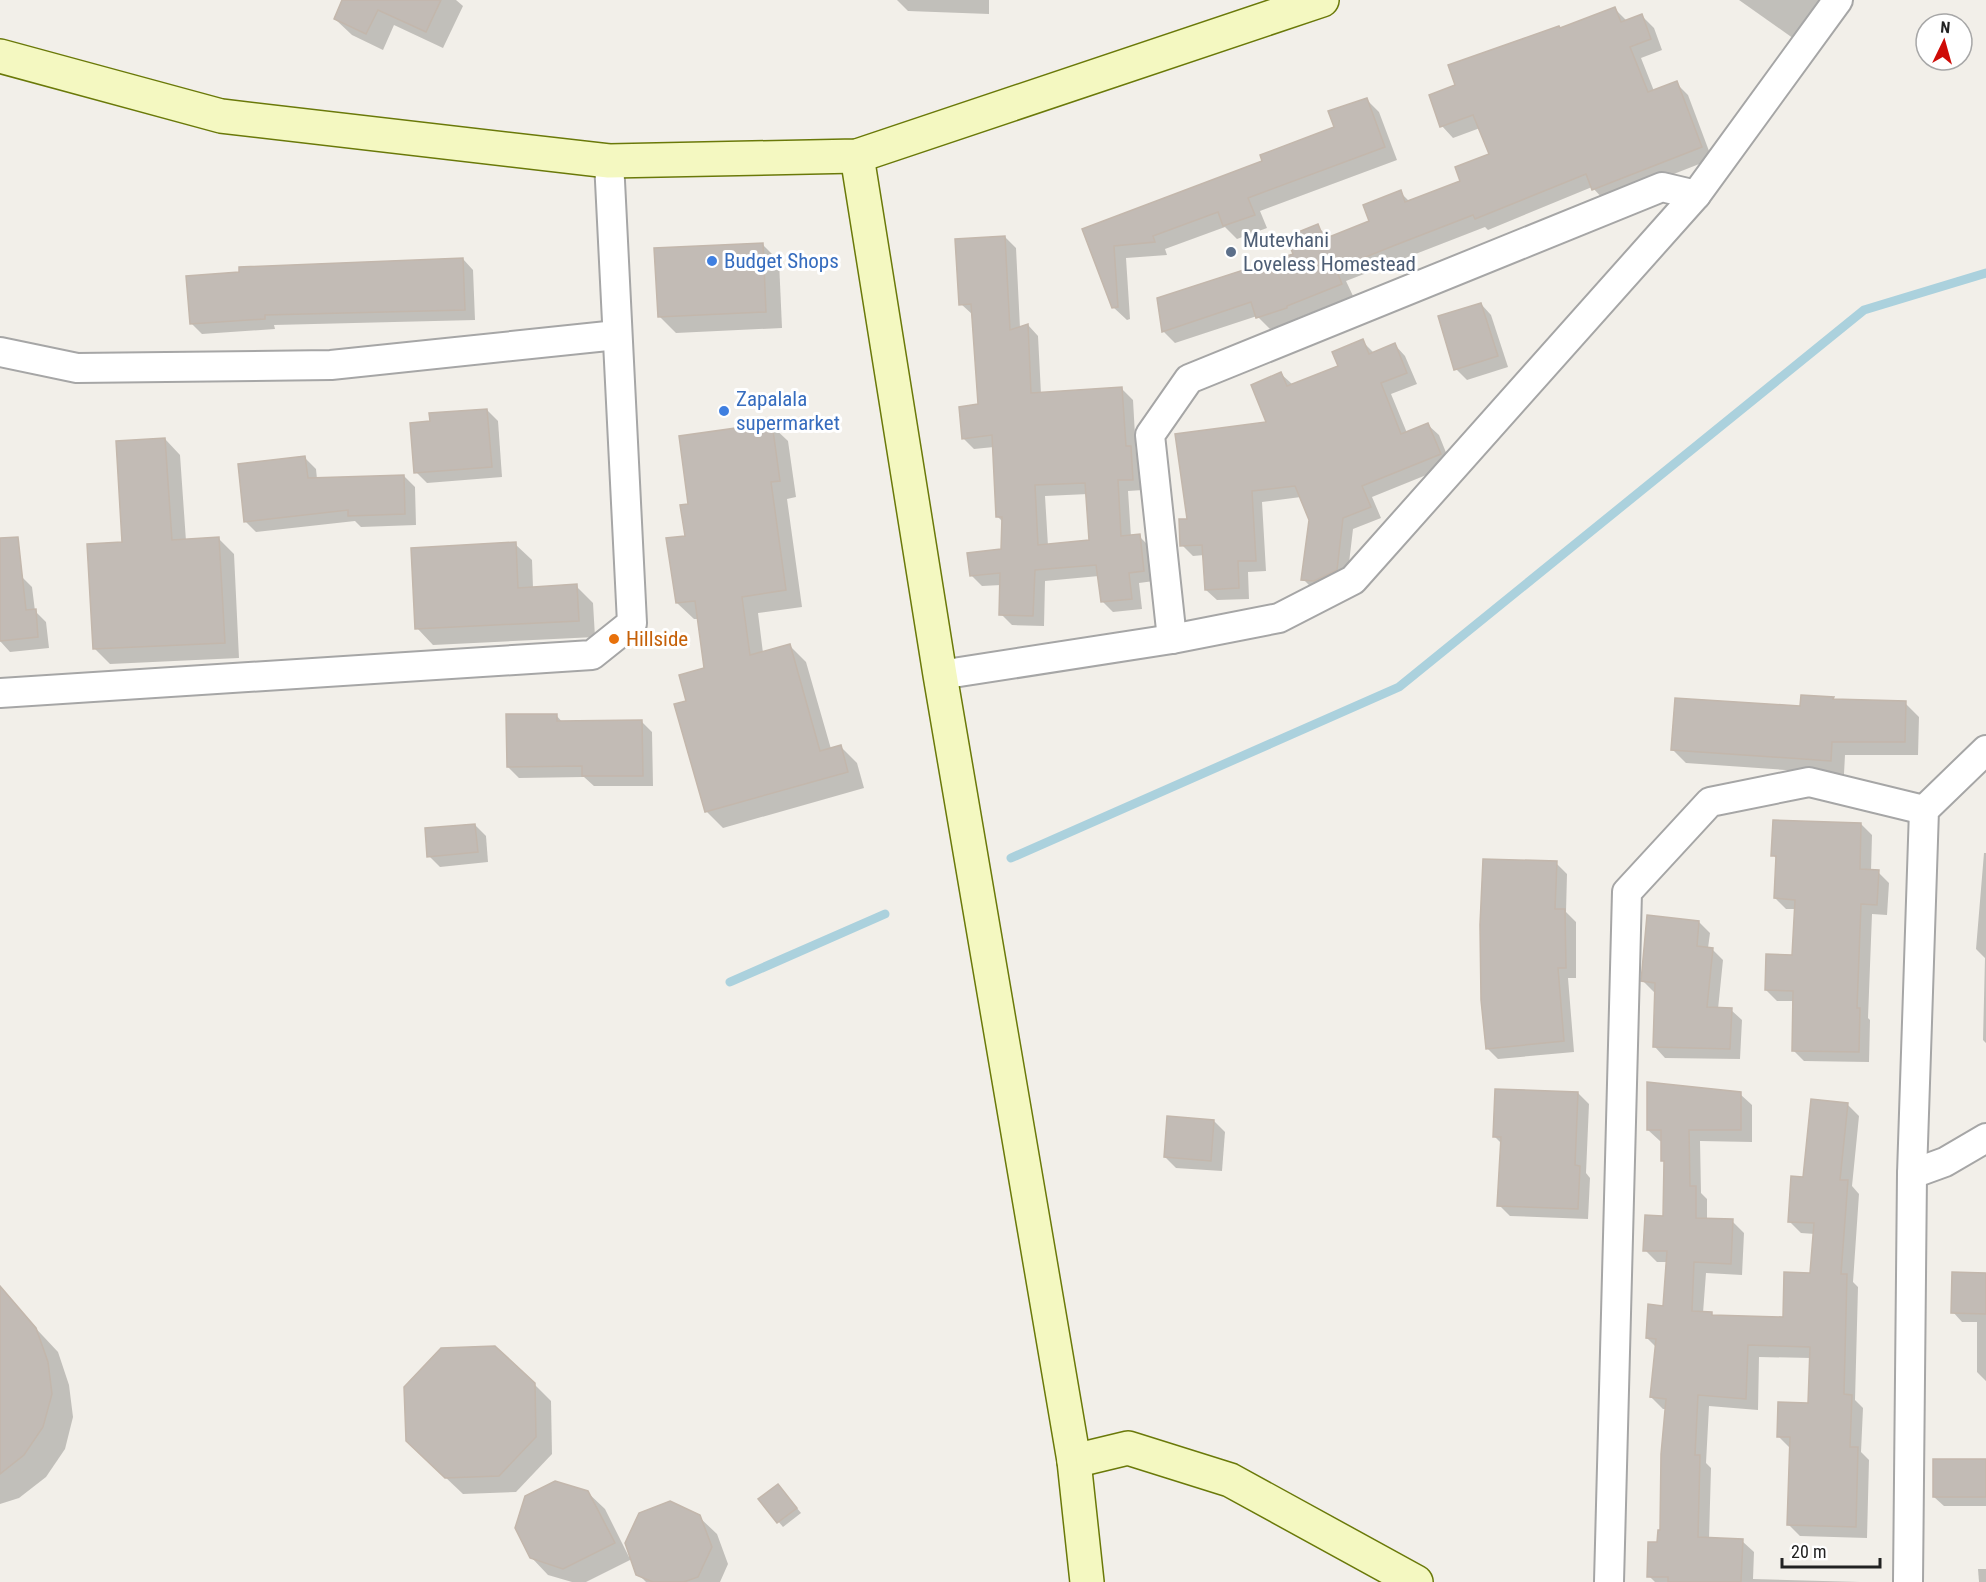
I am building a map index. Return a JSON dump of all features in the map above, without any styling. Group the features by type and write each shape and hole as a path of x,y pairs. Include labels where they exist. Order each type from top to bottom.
{"street":[{"path":"0,56 221,116 609,161 857,156 1322,0"},
{"path":"940,675 1172,639 1279,618 1353,580 1696,195 1838,0"},
{"path":"857,156 940,675 1074,1461 1087,1582"},
{"path":"0,693 592,655 632,623 609,161"},
{"path":"1172,639 1150,435 1189,379 1662,187 1696,195"},
{"path":"0,352 77,368 331,365 617,335"},
{"path":"1908,1582 1912,1173 1924,810 1986,750"},
{"path":"1609,1582 1627,892 1710,802 1809,783 1924,810"},
{"path":"1912,1173 1945,1162 1986,1138"},
{"path":"1074,1461 1128,1448 1230,1480 1416,1582"}],"building":[{"path":"342,0 441,0 426,32 378,10 366,34 334,19"},
{"path":"1615,7 1621,22 1642,14 1651,39 1630,47 1648,92 1677,81 1702,147 1592,190 1586,174 1475,219 1473,215 1393,246 1336,269 1342,284 1287,306 1287,308 1256,318 1251,302 1162,332 1157,298 1293,254 1286,237 1318,224 1324,239 1369,221 1363,205 1401,190 1405,202 1460,181 1455,167 1489,154 1473,115 1440,127 1429,95 1455,85 1448,65"},
{"path":"1367,98 1385,147 1248,198 1255,215 1223,226 1218,212 1153,236 1155,242 1114,246 1118,307 1112,308 1082,229 1262,161 1260,155 1334,127 1328,111"},
{"path":"1005,236 1010,330 1028,324 1031,393 1122,387 1126,446 1131,446 1133,480 1118,480 1121,536 1140,534 1144,571 1129,573 1132,599 1101,602 1096,565 1035,570 1033,616 999,615 1000,573 970,576 967,553 1001,549 1002,517 996,517 992,435 962,439 959,407 978,404 971,304 959,305 955,239","holes":["1085,483 1089,540 1038,545 1035,485"]},
{"path":"763,243 766,312 658,317 654,248"},
{"path":"463,258 465,310 265,315 265,319 190,324 186,276 239,272 239,267"},
{"path":"1481,303 1498,356 1454,370 1438,316"},
{"path":"1363,339 1369,354 1395,343 1407,373 1381,383 1401,434 1428,423 1441,454 1362,486 1371,507 1343,518 1337,570 1314,581 1301,580 1309,520 1295,486 1252,491 1256,561 1238,561 1239,588 1205,590 1202,545 1180,546 1179,519 1187,519 1175,434 1266,422 1251,385 1281,372 1287,386 1338,366 1332,352"},
{"path":"487,409 492,467 414,473 410,423 430,421 429,413"},
{"path":"772,423 780,481 771,482 786,590 742,597 750,655 790,644 820,751 841,745 848,772 705,812 674,704 686,701 679,675 704,668 695,601 676,603 666,538 685,536 680,505 688,504 679,436"},
{"path":"165,438 172,540 219,537 225,643 93,649 87,544 122,542 116,441"},
{"path":"305,456 308,478 404,475 405,514 348,516 348,510 244,522 238,464"},
{"path":"18,537 26,610 36,609 38,637 0,641 0,538"},
{"path":"516,542 518,588 577,584 579,621 415,629 411,548"},
{"path":"1801,695 1834,697 1833,699 1906,701 1905,742 1832,742 1831,761 1671,750 1675,698 1800,706"},
{"path":"506,714 557,714 557,721 642,720 643,776 582,776 582,766 507,767"},
{"path":"1773,820 1861,823 1860,869 1879,870 1877,905 1861,904 1857,1008 1860,1008 1859,1052 1792,1051 1793,991 1765,990 1766,954 1792,955 1795,900 1774,898 1776,856 1771,856"},
{"path":"475,824 478,852 427,857 425,828"},
{"path":"1483,859 1557,861 1555,909 1565,909 1566,968 1558,968 1564,1041 1486,1049 1481,1000 1480,925"},
{"path":"1647,915 1699,921 1697,946 1713,948 1707,1007 1732,1008 1730,1049 1653,1047 1655,983 1641,981"},
{"path":"1647,1082 1741,1092 1741,1130 1689,1130 1690,1186 1696,1186 1696,1218 1733,1219 1731,1264 1694,1262 1692,1311 1712,1312 1712,1315 1783,1317 1784,1272 1810,1273 1814,1223 1788,1222 1791,1176 1803,1177 1811,1099 1848,1103 1840,1180 1848,1180 1841,1274 1847,1274 1844,1394 1852,1395 1850,1447 1858,1447 1856,1527 1787,1525 1790,1437 1777,1437 1778,1402 1808,1403 1810,1347 1748,1345 1746,1399 1698,1395 1695,1455 1700,1455 1698,1537 1743,1539 1741,1582 1668,1582 1668,1577 1647,1577 1648,1542 1657,1542 1658,1530 1660,1530 1661,1454 1666,1399 1650,1397 1656,1339 1646,1338 1648,1304 1663,1306 1667,1251 1643,1251 1645,1215 1663,1216 1664,1161 1661,1161 1661,1130 1647,1130"},
{"path":"1495,1089 1578,1092 1575,1165 1580,1166 1578,1209 1497,1206 1501,1137 1493,1137"},
{"path":"1167,1116 1214,1120 1211,1161 1164,1157"},
{"path":"1952,1272 1986,1273 1986,1314 1951,1313"},
{"path":"0,1286 36,1328 48,1362 52,1394 43,1427 24,1455 0,1474"},
{"path":"495,1346 535,1383 536,1437 499,1476 445,1478 406,1441 404,1387 441,1348"},
{"path":"1933,1459 1986,1459 1986,1497 1933,1497"},
{"path":"555,1481 588,1491 615,1543 563,1569 530,1558 515,1528 525,1496"},
{"path":"778,1484 797,1508 777,1523 758,1499"},
{"path":"670,1501 700,1515 712,1547 698,1577 684,1582 653,1582 636,1575 625,1543 639,1513"}],"waterway":[{"path":"1011,858 1399,687 1864,310 1986,273"},
{"path":"730,982 885,914"}],"place":[{"name":"Mutevhani Loveless Homestead","path":"1231,252"},
{"name":"Budget Shops","path":"712,261"},
{"name":"Zapalala supermarket","path":"724,411"},
{"name":"Hillside","path":"614,639"}]}
